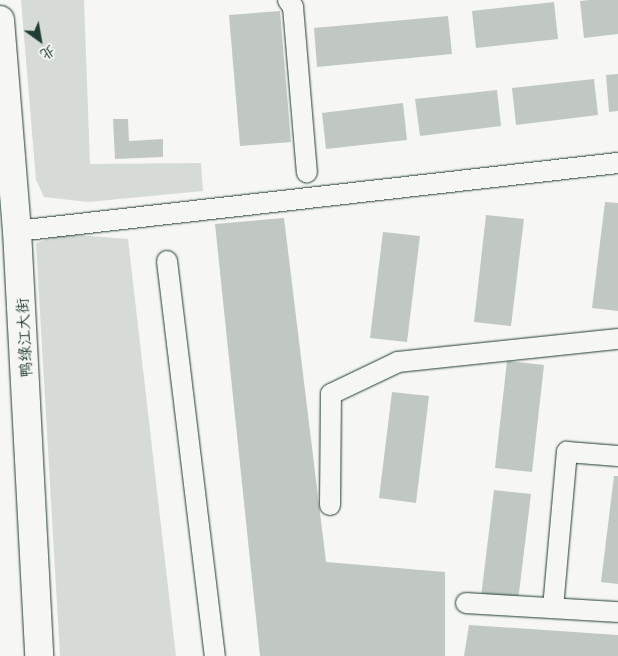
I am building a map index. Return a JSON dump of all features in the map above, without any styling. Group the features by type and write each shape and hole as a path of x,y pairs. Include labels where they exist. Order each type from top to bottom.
{"highway":[{"name":"鸭绿江大街","path":"0,20 17,231 39,656"}],"street":[{"path":"288,0 293,7 307,172"},
{"path":"17,231 618,163"},
{"path":"166,261 214,656"},
{"path":"330,505 331,394 398,362 618,338"},
{"path":"553,608 567,452 618,456"},
{"path":"466,603 618,612"}],"shaded area":[{"path":"21,0 84,0 90,164 201,163 203,191 88,202 44,197 36,180"},
{"path":"64,234 128,239 176,656 60,656 36,243"}],"building":[{"path":"618,0 618,34 584,38 580,1"},
{"path":"554,2 558,39 476,48 472,11"},
{"path":"280,11 291,142 240,146 229,15"},
{"path":"448,16 452,54 317,67 314,28"},
{"path":"618,74 618,111 609,112 606,75"},
{"path":"594,79 598,115 516,125 512,88"},
{"path":"497,90 501,126 420,136 415,99"},
{"path":"403,103 407,140 326,149 322,113"},
{"path":"113,119 128,119 129,141 163,139 163,157 115,159"},
{"path":"605,202 618,203 618,311 592,308"},
{"path":"486,215 524,219 511,326 474,322"},
{"path":"284,218 326,562 445,572 445,656 260,656 215,224"},
{"path":"383,232 420,236 407,342 370,338"},
{"path":"507,361 544,365 532,472 495,468"},
{"path":"392,392 429,396 416,503 379,498"},
{"path":"614,476 618,476 618,584 601,582"},
{"path":"494,490 531,494 518,601 481,597"},
{"path":"469,625 618,635 618,656 464,656"}]}
